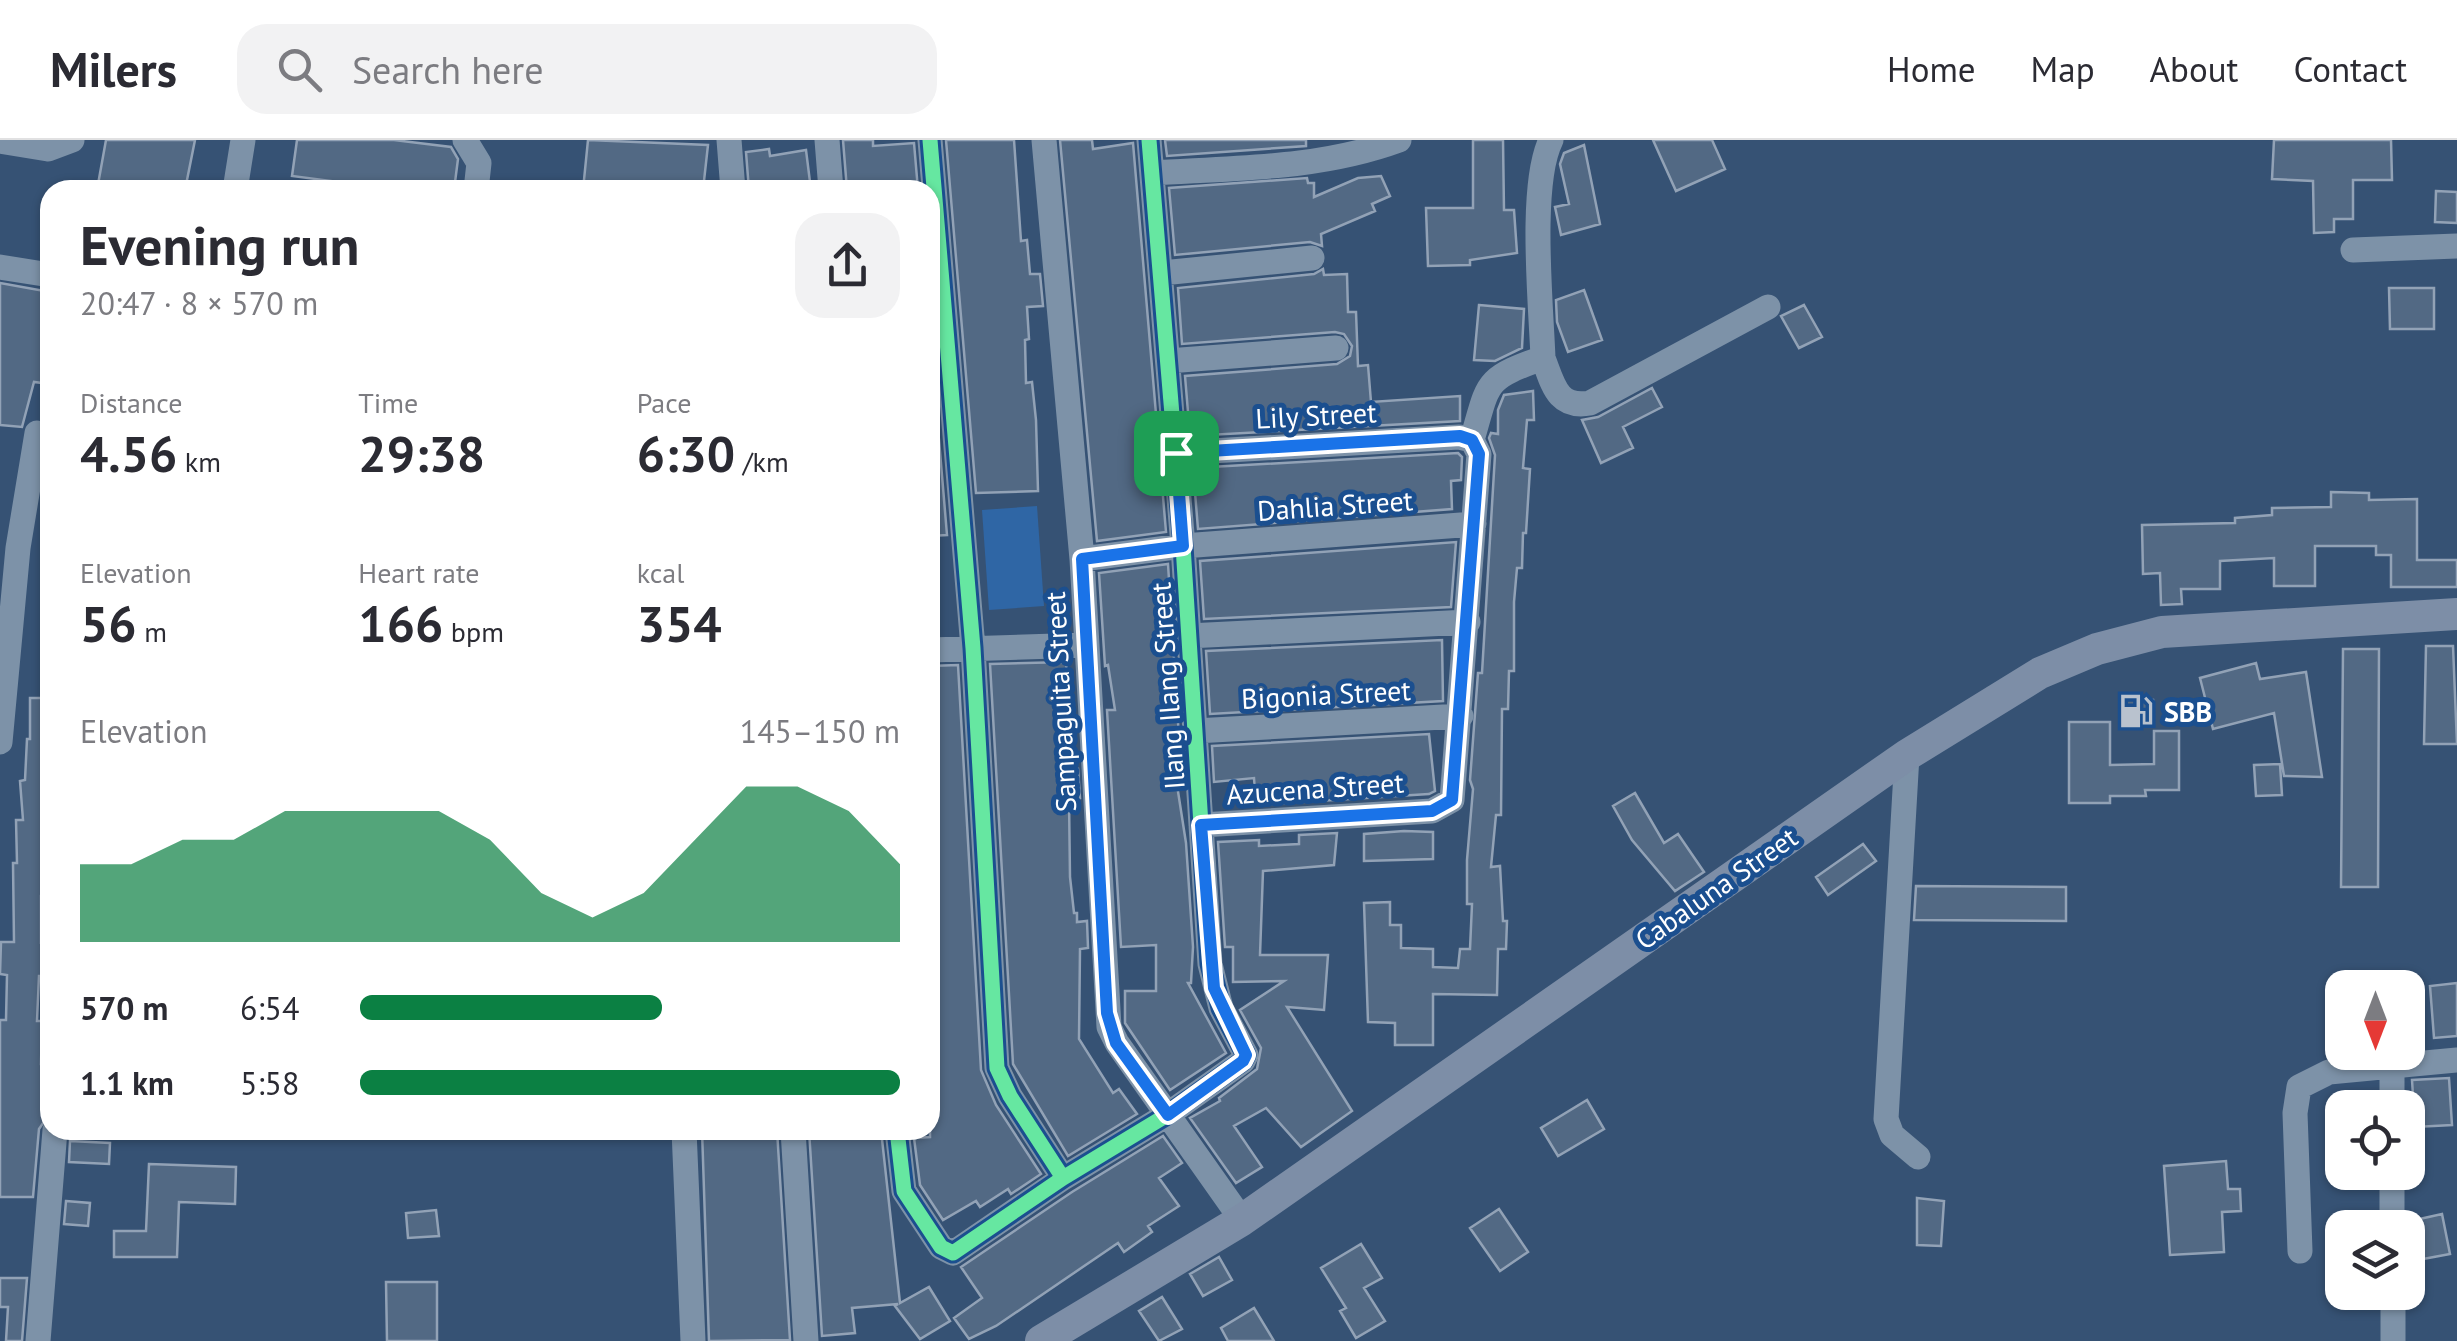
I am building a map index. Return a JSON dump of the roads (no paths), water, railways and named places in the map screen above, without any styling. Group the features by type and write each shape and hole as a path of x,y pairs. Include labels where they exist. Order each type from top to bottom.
{"main road":[{"name":"Cabaluna Street","path":"1041,1341 1242,1220 1907,755 2040,673 2097,649 2162,632 2457,614"}],"street":[{"path":"0,141 48,149 72,140"},
{"path":"237,180 243,140"},
{"path":"465,140 478,163 477,180"},
{"path":"730,140 732,180"},
{"path":"826,140 830,180"},
{"path":"930,140 933,180"},
{"name":"Sampaguita Street","path":"1044,140 1082,559 1107,1013 1116,1043 1242,1220"},
{"name":"Ilang Ilang Street","path":"1149,140 1214,988 1246,1050 1243,1061 1168,1115"},
{"path":"1152,173 1342,159 1399,140"},
{"path":"1552,140 1544,164 1541,199 1543,358 1558,396 1576,405 1590,403 1768,307"},
{"path":"2354,250 2457,246"},
{"path":"1162,273 1312,258"},
{"path":"940,261 972,648 997,1068 1010,1096 1063,1178"},
{"path":"0,267 40,273"},
{"path":"1168,361 1336,348"},
{"path":"1460,716 1479,454 1466,438 1494,377 1543,358"},
{"path":"0,742 18,548 37,433"},
{"name":"Lily Street","path":"1176,453 1466,438"},
{"name":"Dahlia Street","path":"1082,559 1183,546 1474,524"},
{"path":"1188,636 1468,622"},
{"path":"940,650 1086,645"},
{"name":"Bigonia Street","path":"1196,731 1460,716"},
{"name":"Azucena Street","path":"1201,825 1432,811 1446,806 1455,789 1460,716"},
{"path":"1907,755 1886,1119 1892,1135 1918,1156"},
{"path":"2425,1063 2457,1060"},
{"path":"2300,1251 2295,1113 2299,1087 2330,1072 2355,1070"},
{"path":"898,1140 904,1191 941,1246 948,1252 959,1251 1063,1178 1168,1115"},
{"path":"38,1341 54,1140"},
{"path":"684,1140 693,1341"},
{"path":"794,1140 806,1341"},
{"path":"2393,1310 2393,1341"}],"place":[{"name":"SBB","path":"2136,711"}]}
